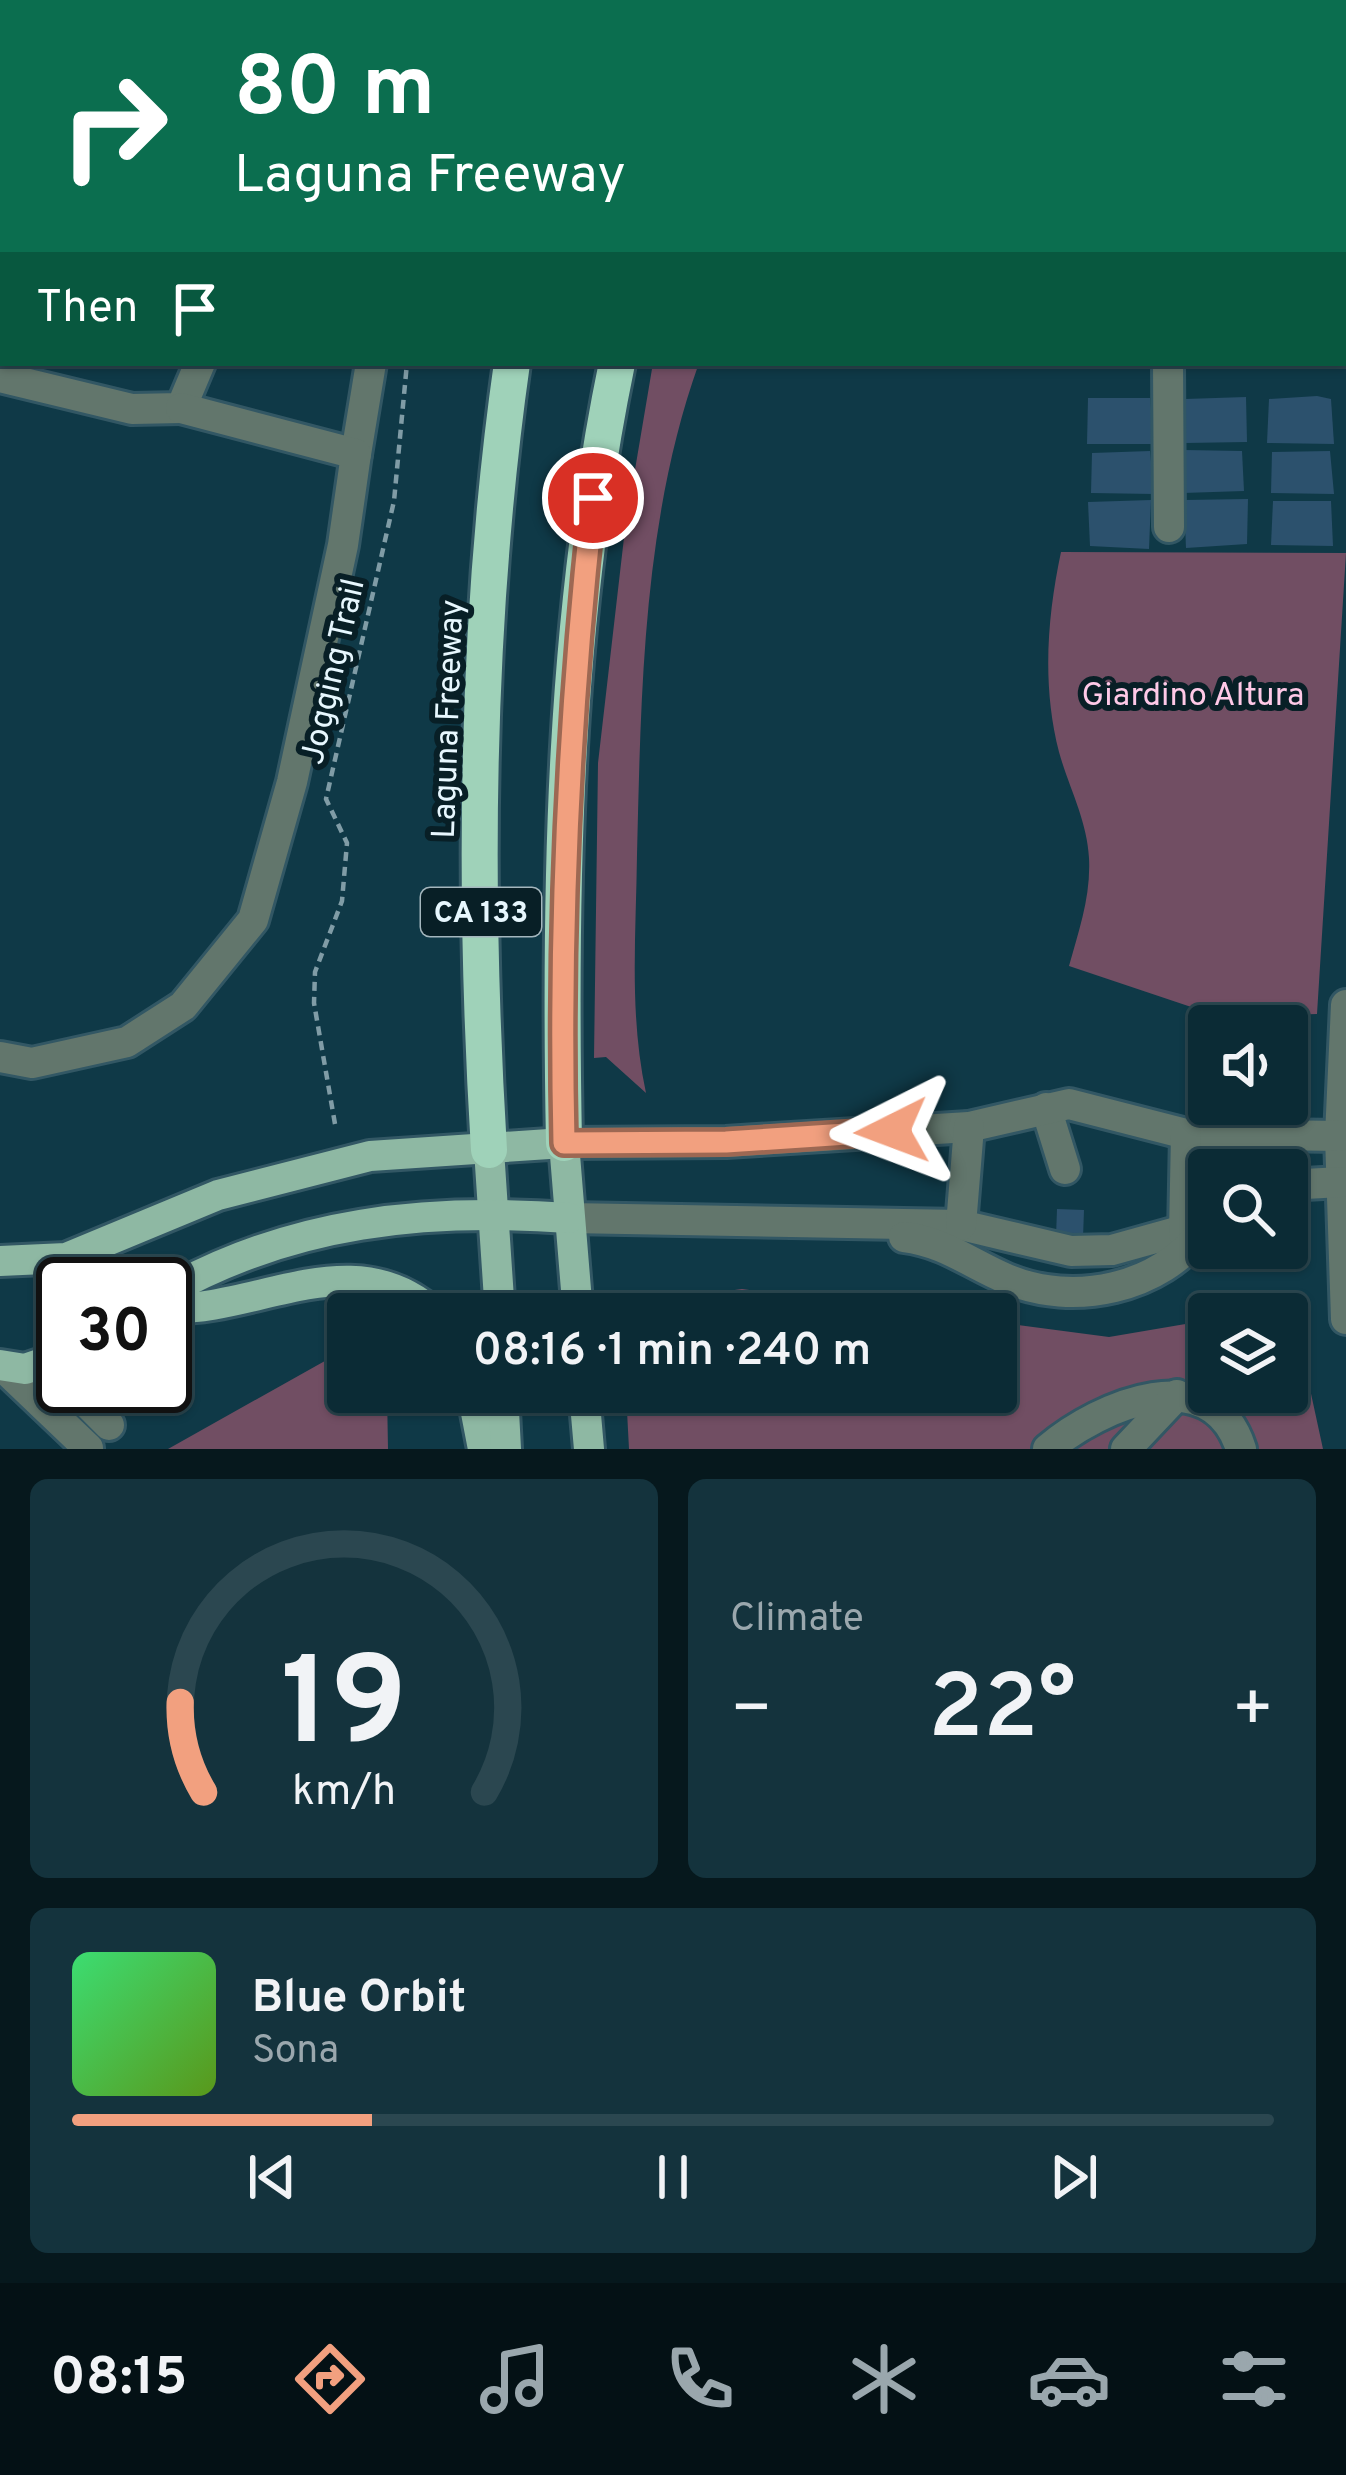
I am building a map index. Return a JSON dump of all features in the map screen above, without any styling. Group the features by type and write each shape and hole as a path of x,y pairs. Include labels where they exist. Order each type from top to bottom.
{"highway":[{"name":"Laguna Freeway","path":"489,1150 479,776 492,536 512,366"},
{"name":"CA 133","path":"564,1143 562,882 571,706 597,458 616,366"}],"main road":[{"path":"0,1261 66,1258 218,1196 291,1173 370,1156 564,1143"},
{"name":"CA 133","path":"564,1143 576,1293"},
{"name":"CA 133","path":"489,1150 499,1293"},
{"path":"192,1280 262,1245 317,1230 422,1216 496,1213 569,1218"},
{"path":"192,1307 211,1306 274,1287 343,1280 402,1293"},
{"path":"1,1365 36,1366"},
{"path":"476,1413 483,1449"},
{"path":"504,1413 506,1449"},
{"path":"586,1413 589,1449"}],"street":[{"path":"181,408 199,366"},
{"path":"0,1057 32,1064 127,1042 183,1006 253,920 292,782 343,545 371,366"},
{"path":"1168,366 1169,527"},
{"path":"0,377 132,409 181,408 356,454"},
{"path":"1346,1005 1340,1136 1346,1318"},
{"path":"564,1143 726,1142 969,1127 1046,1108 1095,1107 1186,1134 1340,1136"},
{"path":"1046,1108 1065,1169"},
{"path":"962,1225 969,1127"},
{"path":"1186,1134 1188,1149"},
{"path":"1308,1184 1341,1182"},
{"path":"569,1218 962,1225 1071,1251 1112,1250 1188,1230"},
{"path":"827,1226 956,1249 1008,1280 1055,1291 1093,1291 1168,1266 1188,1242"},
{"path":"1,1365 99,1437"},
{"path":"1048,1449 1074,1427 1160,1394 1178,1395 1220,1410 1241,1449"},
{"path":"1126,1449 1178,1395"}],"path":[{"name":"Jogging Trail","path":"335,1124 314,1003 315,972 341,901 347,843 326,799 394,501 407,366"}],"green space":[{"path":"652,366 698,366 666,483 648,606 635,975 646,1093 606,1057 594,1058 598,763 625,529"},
{"name":"Giardino Altura","path":"1061,552 1346,553 1317,1014 1308,1014 1308,1005 1188,1006 1069,966 1086,899 1089,858 1050,702 1052,602"},
{"path":"742,1289 772,1293 712,1293"},
{"path":"1188,1324 1188,1413 1308,1413 1308,1380 1323,1449 629,1449 627,1413 1017,1413 1017,1325 1109,1337"},
{"path":"327,1360 327,1413 387,1413 388,1449 168,1449"}],"building":[{"path":"1246,397 1247,442 1185,443 1185,399"},
{"path":"1088,398 1150,398 1154,444 1087,444"},
{"path":"1269,399 1331,399 1334,444 1267,443"},
{"path":"1184,450 1242,451 1244,491 1183,493"},
{"path":"1150,451 1154,494 1091,493 1092,453"},
{"path":"1330,451 1334,494 1271,493 1272,452"},
{"path":"1248,499 1247,544 1186,548 1184,500"},
{"path":"1151,500 1149,549 1090,546 1088,502"},
{"path":"1273,501 1331,501 1333,546 1271,545"},
{"path":"1057,1209 1084,1210 1083,1238 1056,1237"}],"route":[{"path":"593,498 571,706 562,882 564,1143 726,1142 892,1131"}]}
